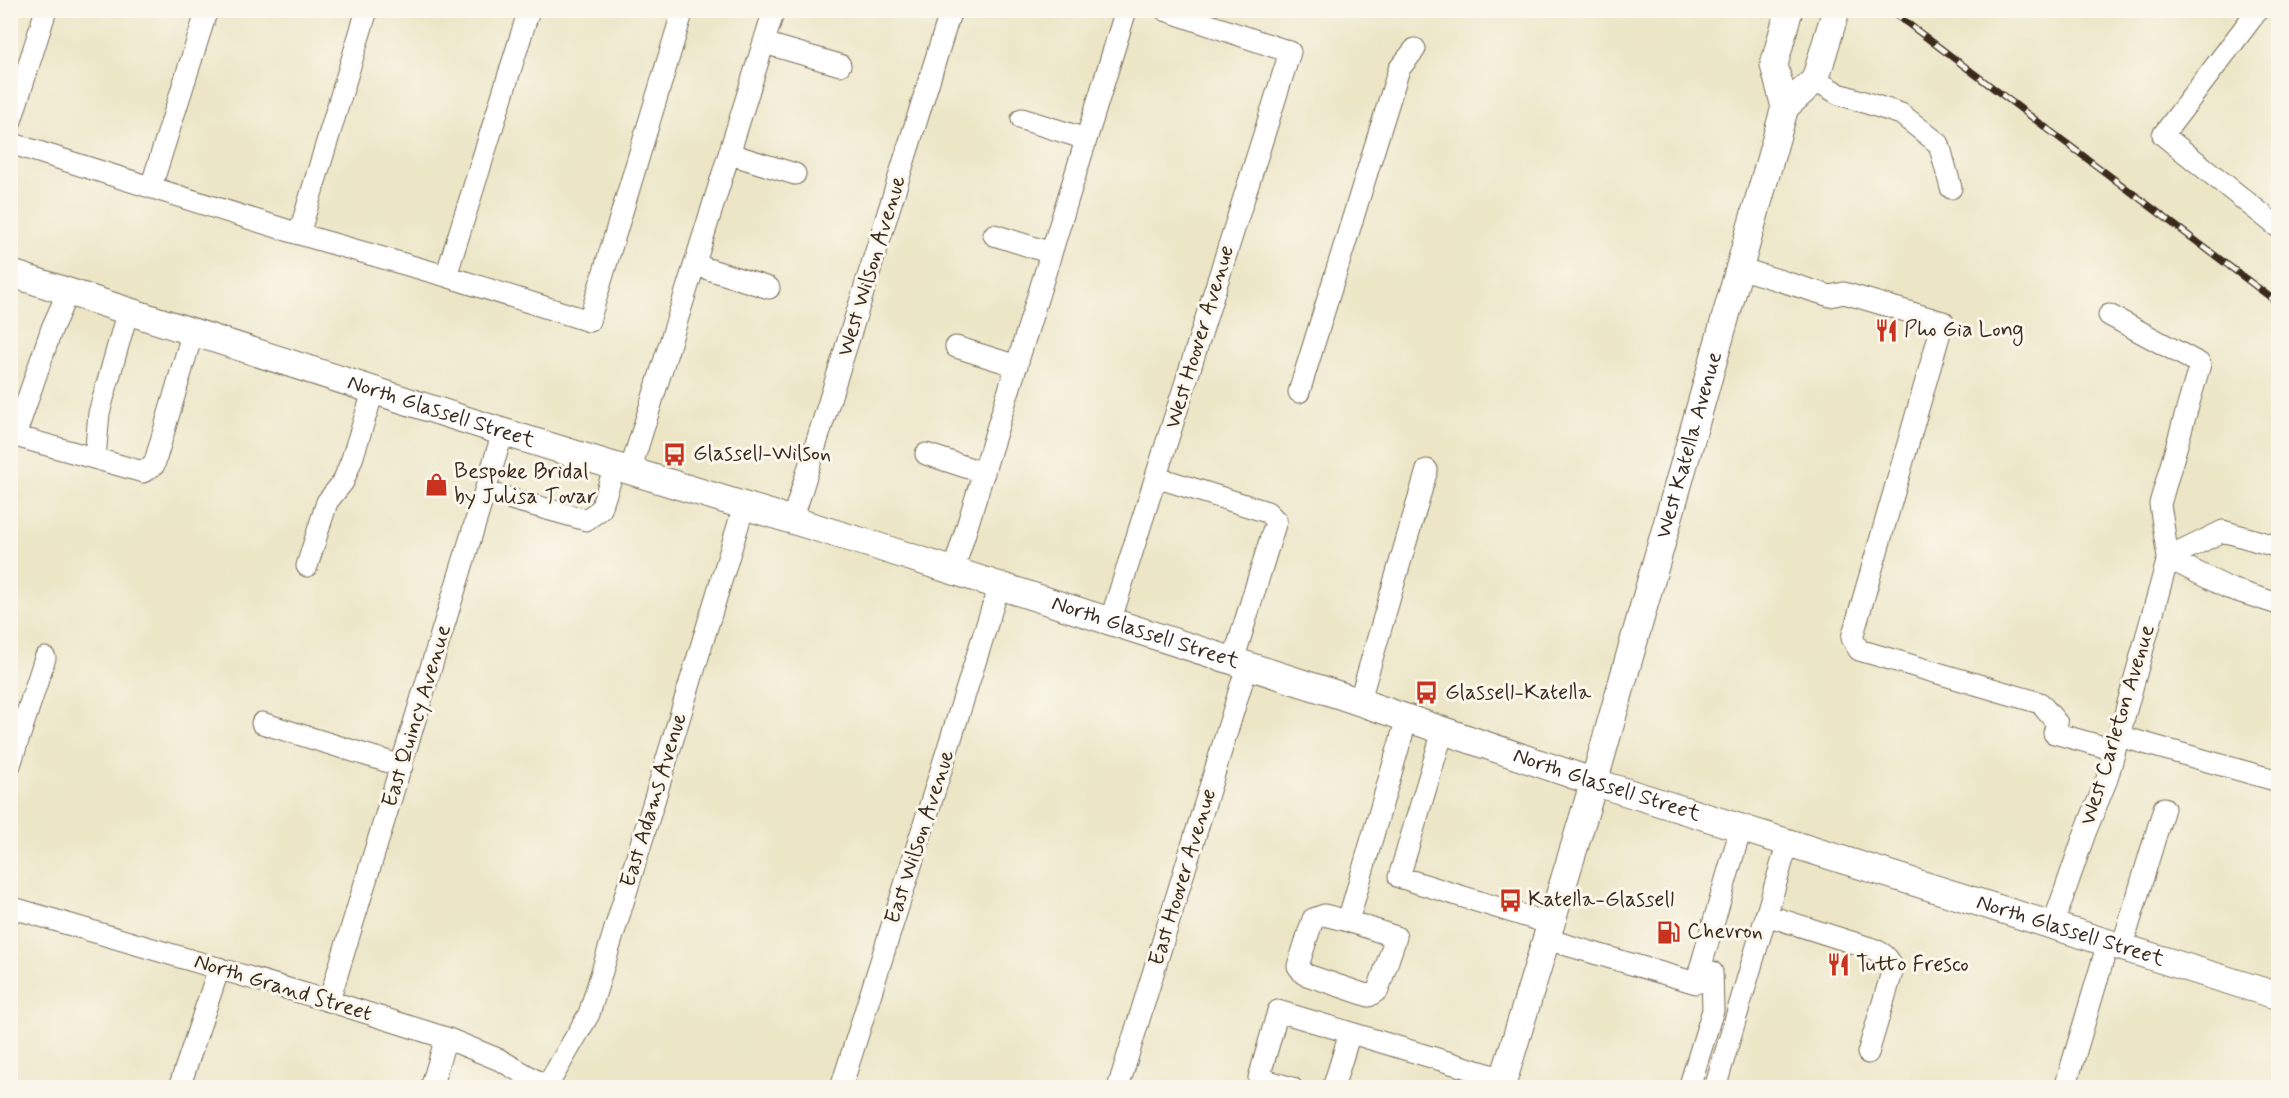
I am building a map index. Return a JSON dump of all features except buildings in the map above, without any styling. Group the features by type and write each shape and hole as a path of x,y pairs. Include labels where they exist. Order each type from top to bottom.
{"main road":[{"path":"1789,10 1774,65 1785,106 1815,80 1836,10"},
{"name":"West Katella Avenue","path":"1502,1083 1594,782 1785,106"},
{"name":"North Glassell Street","path":"10,273 503,432 999,586 1407,718 1594,782 2278,996"}],"street":[{"path":"10,124 46,10"},
{"path":"152,187 207,10"},
{"path":"299,234 368,10"},
{"path":"446,276 529,10"},
{"path":"10,143 299,234 446,276 589,321 683,10"},
{"path":"486,492 586,520 602,509 623,468 695,265 774,10"},
{"name":"West Wilson Avenue","path":"792,520 951,10"},
{"path":"952,572 1126,10"},
{"name":"West Hoover Avenue","path":"1110,622 1290,52 1165,10"},
{"path":"2258,10 2163,135 2278,227"},
{"path":"764,43 840,65"},
{"path":"1299,393 1399,69 1415,49"},
{"path":"1815,80 1839,94 1901,114 1939,144 1952,188"},
{"path":"1022,119 1086,139"},
{"path":"730,154 795,174"},
{"path":"994,236 1052,253"},
{"path":"695,265 769,288"},
{"path":"1739,268 1830,296 1844,293 1943,322 1852,638 1859,651 2040,703 2057,723 2054,733 2117,743 2278,781"},
{"path":"68,292 52,328 15,436 143,472 154,465 193,331"},
{"path":"95,458 99,413 128,310"},
{"path":"2109,315 2200,364 2160,504 2168,558"},
{"path":"956,347 1017,366"},
{"path":"307,566 327,502 343,482 352,459 374,389"},
{"name":"East Quincy Avenue","path":"329,1001 503,432"},
{"path":"926,454 984,473"},
{"path":"1359,703 1426,470"},
{"name":"East Hoover Avenue","path":"1118,1088 1240,664 1276,521 1267,512 1156,477"},
{"name":"East Adams Avenue","path":"548,1087 589,1014 744,506"},
{"path":"2168,558 2223,531 2278,547"},
{"path":"2168,558 2228,588 2278,604"},
{"name":"West Carleton Avenue","path":"2053,925 2085,833 2101,796 2168,558"},
{"name":"East Wilson Avenue","path":"841,1088 999,586"},
{"path":"10,765 45,658"},
{"path":"1348,921 1407,718"},
{"path":"262,723 402,766"},
{"path":"1443,730 1399,877 1696,983 1741,828"},
{"path":"2065,1088 2164,808"},
{"path":"1715,1088 1788,842"},
{"name":"North Grand Street","path":"10,907 446,1038 500,1060 548,1087"},
{"path":"1324,915 1348,921 1396,937 1378,990 1369,996 1304,974 1298,966 1313,919 1324,915"},
{"path":"1766,915 1870,948 1882,953 1891,962 1893,969 1868,1053"},
{"path":"179,1088 219,968"},
{"path":"1689,1088 1713,1010 1712,972"},
{"path":"1292,1088 1259,1078 1278,1011 1502,1083"},
{"path":"1333,1088 1350,1033"},
{"path":"431,1088 446,1038"}],"railway":[{"path":"1890,10 2278,303"}],"place":[{"name":"Pho Gia Long","path":"1886,330"},
{"name":"Glassell-Wilson","path":"675,454"},
{"name":"Bespoke Bridal by Julisa Tovar","path":"436,485"},
{"name":"Glassell-Katella","path":"1427,693"},
{"name":"Katella-Glassell","path":"1510,900"},
{"name":"Chevron","path":"1669,932"},
{"name":"Tutto Fresco","path":"1838,965"}]}
